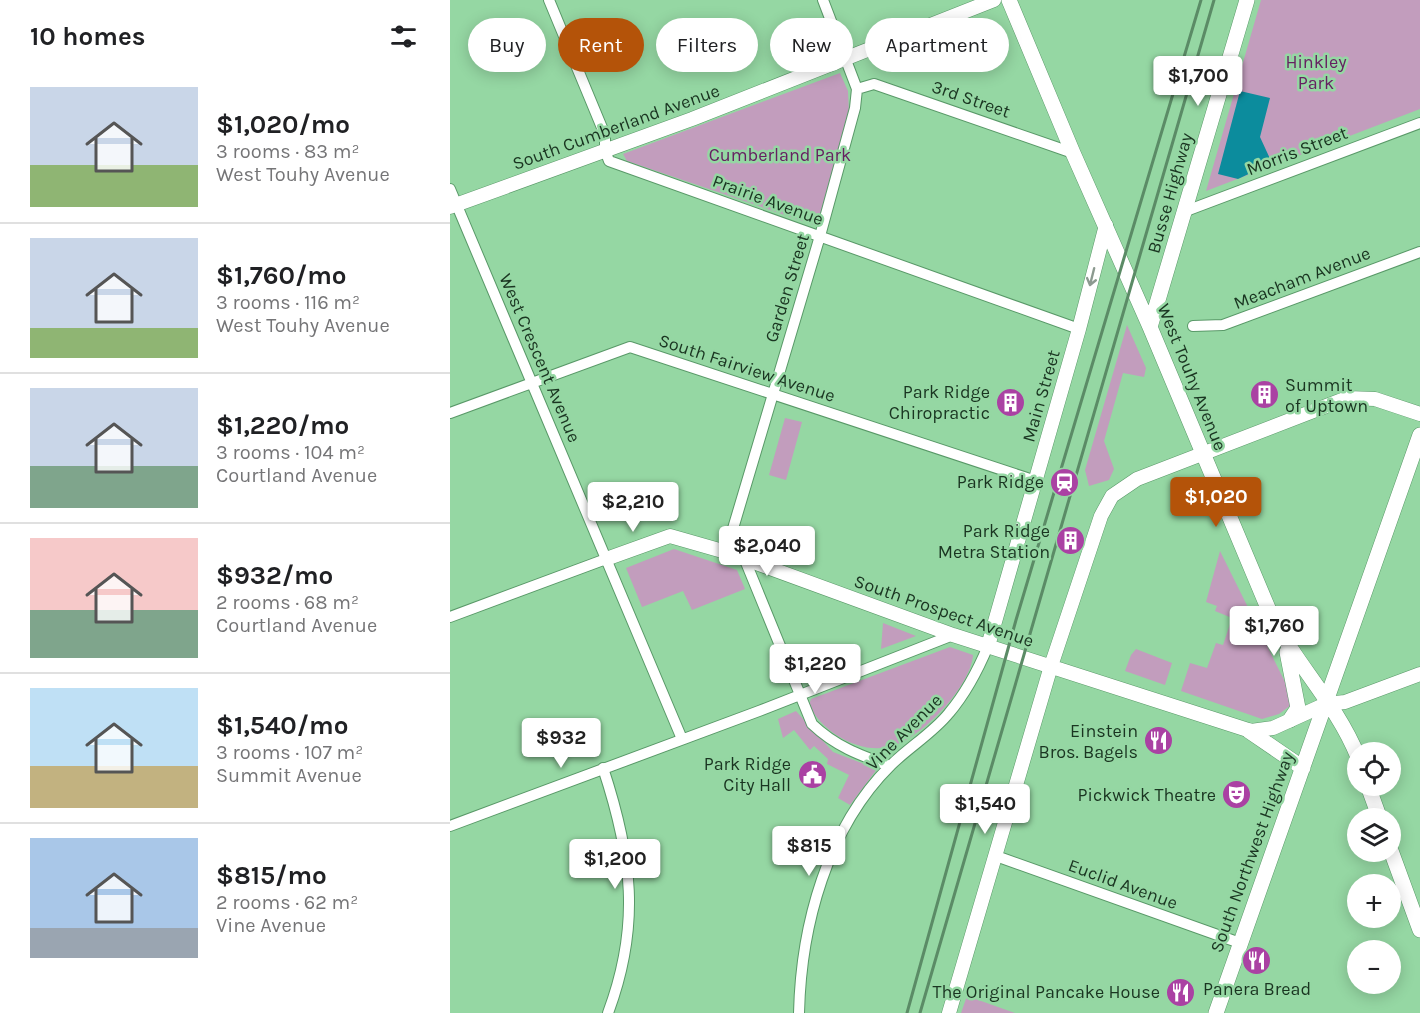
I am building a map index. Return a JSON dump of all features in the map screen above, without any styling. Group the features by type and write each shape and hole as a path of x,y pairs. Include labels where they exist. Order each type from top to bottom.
{"main road":[{"name":"West Touhy Avenue","path":"1009,0 1072,153 1150,327 1273,620 1326,704 1346,729 1352,742"},
{"name":"Busse Highway","path":"1150,327 1247,0"},
{"name":"South Northwest Highway","path":"1215,1013 1420,435"},
{"path":"1286,643 1298,708 1290,720"},
{"path":"1249,731 1303,768"},
{"path":"1395,862 1420,930"}],"street":[{"path":"549,0 605,135 605,150"},
{"path":"823,0 830,18"},
{"name":"South Cumberland Avenue","path":"853,56 994,0"},
{"name":"South Cumberland Avenue","path":"453,205 810,72"},
{"path":"852,72 857,89"},
{"name":"3rd Street","path":"857,89 874,84 1072,153"},
{"name":"Garden Street","path":"726,552 820,236 842,158 857,89"},
{"name":"Morris Street","path":"1186,211 1420,123"},
{"name":"Prairie Avenue","path":"605,150 609,161 1079,329"},
{"name":"West Crescent Avenue","path":"450,189 453,205 533,382 682,739"},
{"name":"Main Street","path":"988,646 1079,329 1106,225"},
{"name":"Meacham Avenue","path":"1193,326 1223,325 1420,252"},
{"name":"South Fairview Avenue","path":"450,413 630,346 1036,481"},
{"path":"949,1013 1051,666 1105,506 1112,496 1131,482 1347,398 1375,399 1420,414"},
{"name":"South Prospect Avenue","path":"450,617 670,536 726,552 953,635 1249,731"},
{"path":"745,560 812,723 828,740 848,751 890,766"},
{"path":"450,826 953,635"},
{"name":"Vine Avenue","path":"799,1013 800,972 806,934 829,863 861,801 890,766 948,714 971,682 988,646"},
{"path":"1249,731 1263,731 1326,704 1345,702 1420,674"},
{"path":"603,768 622,827 630,889 624,959 608,1013"},
{"name":"Euclid Avenue","path":"996,856 1240,943"}],"green space":[{"name":"Hinkley Park","path":"1261,0 1420,0 1420,109 1206,191"},
{"name":"Cumberland Park","path":"840,73 848,91 849,113 817,226 627,161 623,154"},
{"path":"1127,325 1146,368 1144,377 1123,373 1104,441 1114,469 1109,480 1089,486 1085,470"},
{"path":"785,418 802,422 786,480 769,475"},
{"path":"674,549 737,570 745,589 692,610 683,591 642,607 626,568"},
{"path":"1220,551 1290,692 1291,705 1279,714 1262,719 1181,691 1190,663 1207,668 1216,643 1223,645 1232,618 1215,611 1217,606 1206,602"},
{"path":"883,623 916,636 881,649"},
{"path":"950,647 973,655 963,682 942,711 901,743 877,748 854,744 832,732 815,715 809,705 811,699"},
{"path":"1136,649 1172,663 1165,685 1125,671"},
{"path":"796,711 833,752 877,769 850,805 838,798 849,775 827,764 828,759 814,746 810,750 794,730 783,738 778,719"},
{"path":"967,996 1015,1013 961,1013"}],"water":[{"path":"1240,91 1270,98 1260,137 1272,163 1238,179 1218,174"}],"railway":[{"path":"907,1013 1016,620 1201,0"},
{"path":"920,1013 1214,0"}],"place":[{"name":"Summit of Uptown","path":"1264,395"},
{"name":"Park Ridge Chiropractic","path":"1011,402"},
{"name":"Park Ridge","path":"1065,482"},
{"name":"Park Ridge Metra Station","path":"1071,541"},
{"name":"Einstein Bros. Bagels","path":"1159,741"},
{"name":"Park Ridge City Hall","path":"812,774"},
{"name":"Pickwick Theatre","path":"1237,795"},
{"name":"Panera Bread","path":"1257,960"},
{"name":"The Original Pancake House","path":"1181,992"}]}
